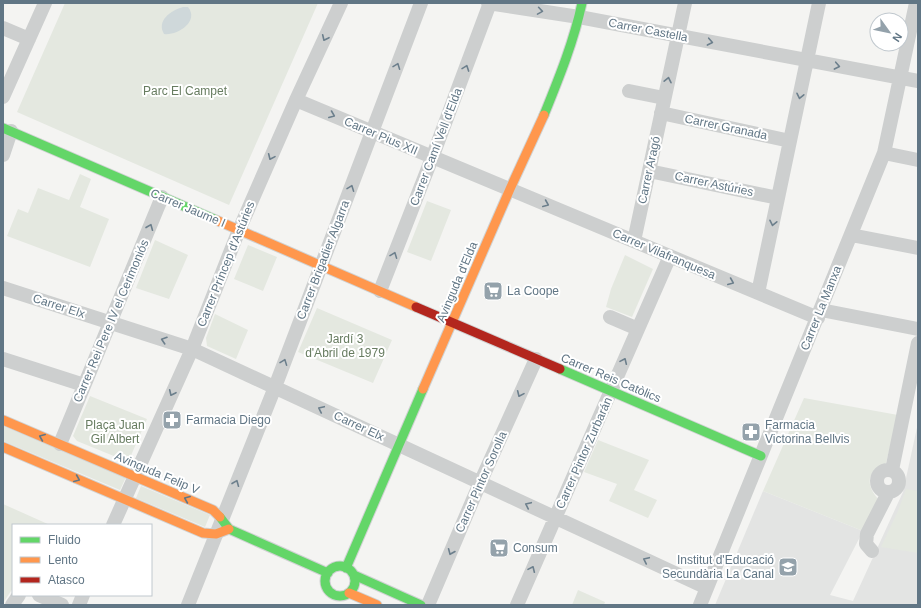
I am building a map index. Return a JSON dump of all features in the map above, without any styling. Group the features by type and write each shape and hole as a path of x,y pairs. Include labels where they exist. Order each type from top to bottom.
{"street":[{"path":"3,97 45,3"},
{"name":"Carrer Príncep d'Astúries","path":"113,524 192,349 239,230 296,100 342,3"},
{"name":"Carrer Brigadier Algarra","path":"188,605 216,534 226,524 275,387 421,3"},
{"name":"Carrer Castella","path":"489,3 579,17 918,81"},
{"name":"Carrer Camí Vell d'Elda","path":"380,291 432,158 489,3"},
{"name":"Avinguda d'Elda","path":"346,568 510,189 541,123 558,81 579,17 582,3"},
{"name":"Carrer Aragó","path":"634,241 685,3"},
{"path":"758,293 819,3"},
{"name":"Carrer La Manxa","path":"700,605 884,153 916,3"},
{"path":"3,28 29,39"},
{"path":"628,91 664,98"},
{"name":"Carrer Pius XII","path":"296,100 372,131 432,158 510,189"},
{"name":"Carrer Granada","path":"661,113 790,141"},
{"name":"Carrer Jaume I","path":"3,155 7,130 452,323"},
{"path":"884,153 918,160"},
{"name":"Carrer Astúries","path":"649,171 778,198"},
{"name":"Carrer Vilafranquesa","path":"510,189 758,293 819,314 918,329"},
{"name":"Carrer Rei Pere IV el Cerimoniós","path":"60,444 162,197"},
{"path":"851,235 918,248"},
{"name":"Carrer Pintor Zurbarán","path":"517,605 670,256"},
{"name":"Carrer Elx","path":"3,288 192,349 707,588"},
{"path":"610,317 638,329"},
{"name":"Carrer Reis Catòlics","path":"452,323 611,390 761,456"},
{"path":"872,551 866,544 867,534 888,493 880,490 877,485 877,478 881,472 892,470 918,343"},
{"path":"3,359 84,385"},
{"name":"Carrer Pintor Sorolla","path":"428,605 480,483 536,359"},
{"name":"Avinguda Felip V","path":"3,420 213,510 226,524 328,573"},
{"path":"3,447 203,533 216,534"},
{"path":"354,575 355,585 349,593 339,596 334,595 327,588 326,583 328,573 336,567 346,568 354,575 421,605"},
{"path":"349,593 377,605"},
{"path":"330,605 334,595"},
{"path":"12,605 18,596"},
{"path":"41,596 62,605"},
{"path":"78,605 82,596"}],"shaded area":[{"path":"183,7 188,7 191,13 189,23 174,33 164,34 162,29 163,21 170,13"},
{"name":"Institut d'Educació Secundària La Canal","path":"918,423 918,605 715,605 763,491 863,531 830,595 853,601 903,492"}],"green space":[{"name":"Parc El Campet","path":"65,3 318,3 229,205 17,112"},
{"path":"80,174 91,179 80,207 109,219 90,267 7,236 18,209 28,213 38,188 69,200"},
{"path":"427,201 451,210 431,261 407,252"},
{"path":"155,240 188,255 169,299 136,288"},
{"path":"248,245 277,257 263,291 234,279"},
{"path":"625,255 653,269 632,317 606,307 611,289"},
{"name":"Jardí 3 d'Abril de 1979","path":"317,308 392,340 373,383 298,352"},
{"path":"215,314 248,330 236,359 207,346 206,338"},
{"name":"Plaça Juan Gil Albert","path":"90,396 147,419 129,460 126,461 77,441 73,436"},
{"path":"804,398 898,415 886,463 875,470 870,478 871,488 878,499 863,531 763,491"},
{"path":"3,426 126,477 120,490 3,441"},
{"path":"598,440 649,460 634,490 657,500 648,518 609,501 617,484 584,472"},
{"path":"141,486 210,515 205,527 136,498"},
{"path":"906,489 918,491 918,553 881,547 898,511"},
{"path":"3,504 48,524 12,524 12,590 3,603"},
{"path":"578,590 605,602 604,605 572,605"}],"traffic: fast":[{"path":"544,115 561,73 582,3"},
{"path":"3,128 216,220"},
{"path":"560,369 761,456"},
{"path":"346,568 423,389"},
{"path":"220,517 229,529 328,573"},
{"path":"340,566 346,567 354,575 355,581 354,587 346,595 340,596 334,595 326,587 325,581 326,575 334,567 340,566"},
{"path":"354,575 421,605"}],"traffic: slow":[{"path":"423,389 510,189 544,115"},
{"path":"216,220 416,307"},
{"path":"3,420 213,510 220,517"},
{"path":"3,447 203,533 216,534 229,529"},
{"path":"349,593 377,605"}],"traffic: jam":[{"path":"416,307 560,369"}],"place":[{"name":"La Coope","path":"493,291"},
{"name":"Farmacia Diego","path":"172,420"},
{"name":"Farmacia Victorina Bellvis","path":"751,432"},
{"name":"Consum","path":"499,548"},
{"name":"Institut d'Educació Secundària La Canal","path":"788,567"}]}
